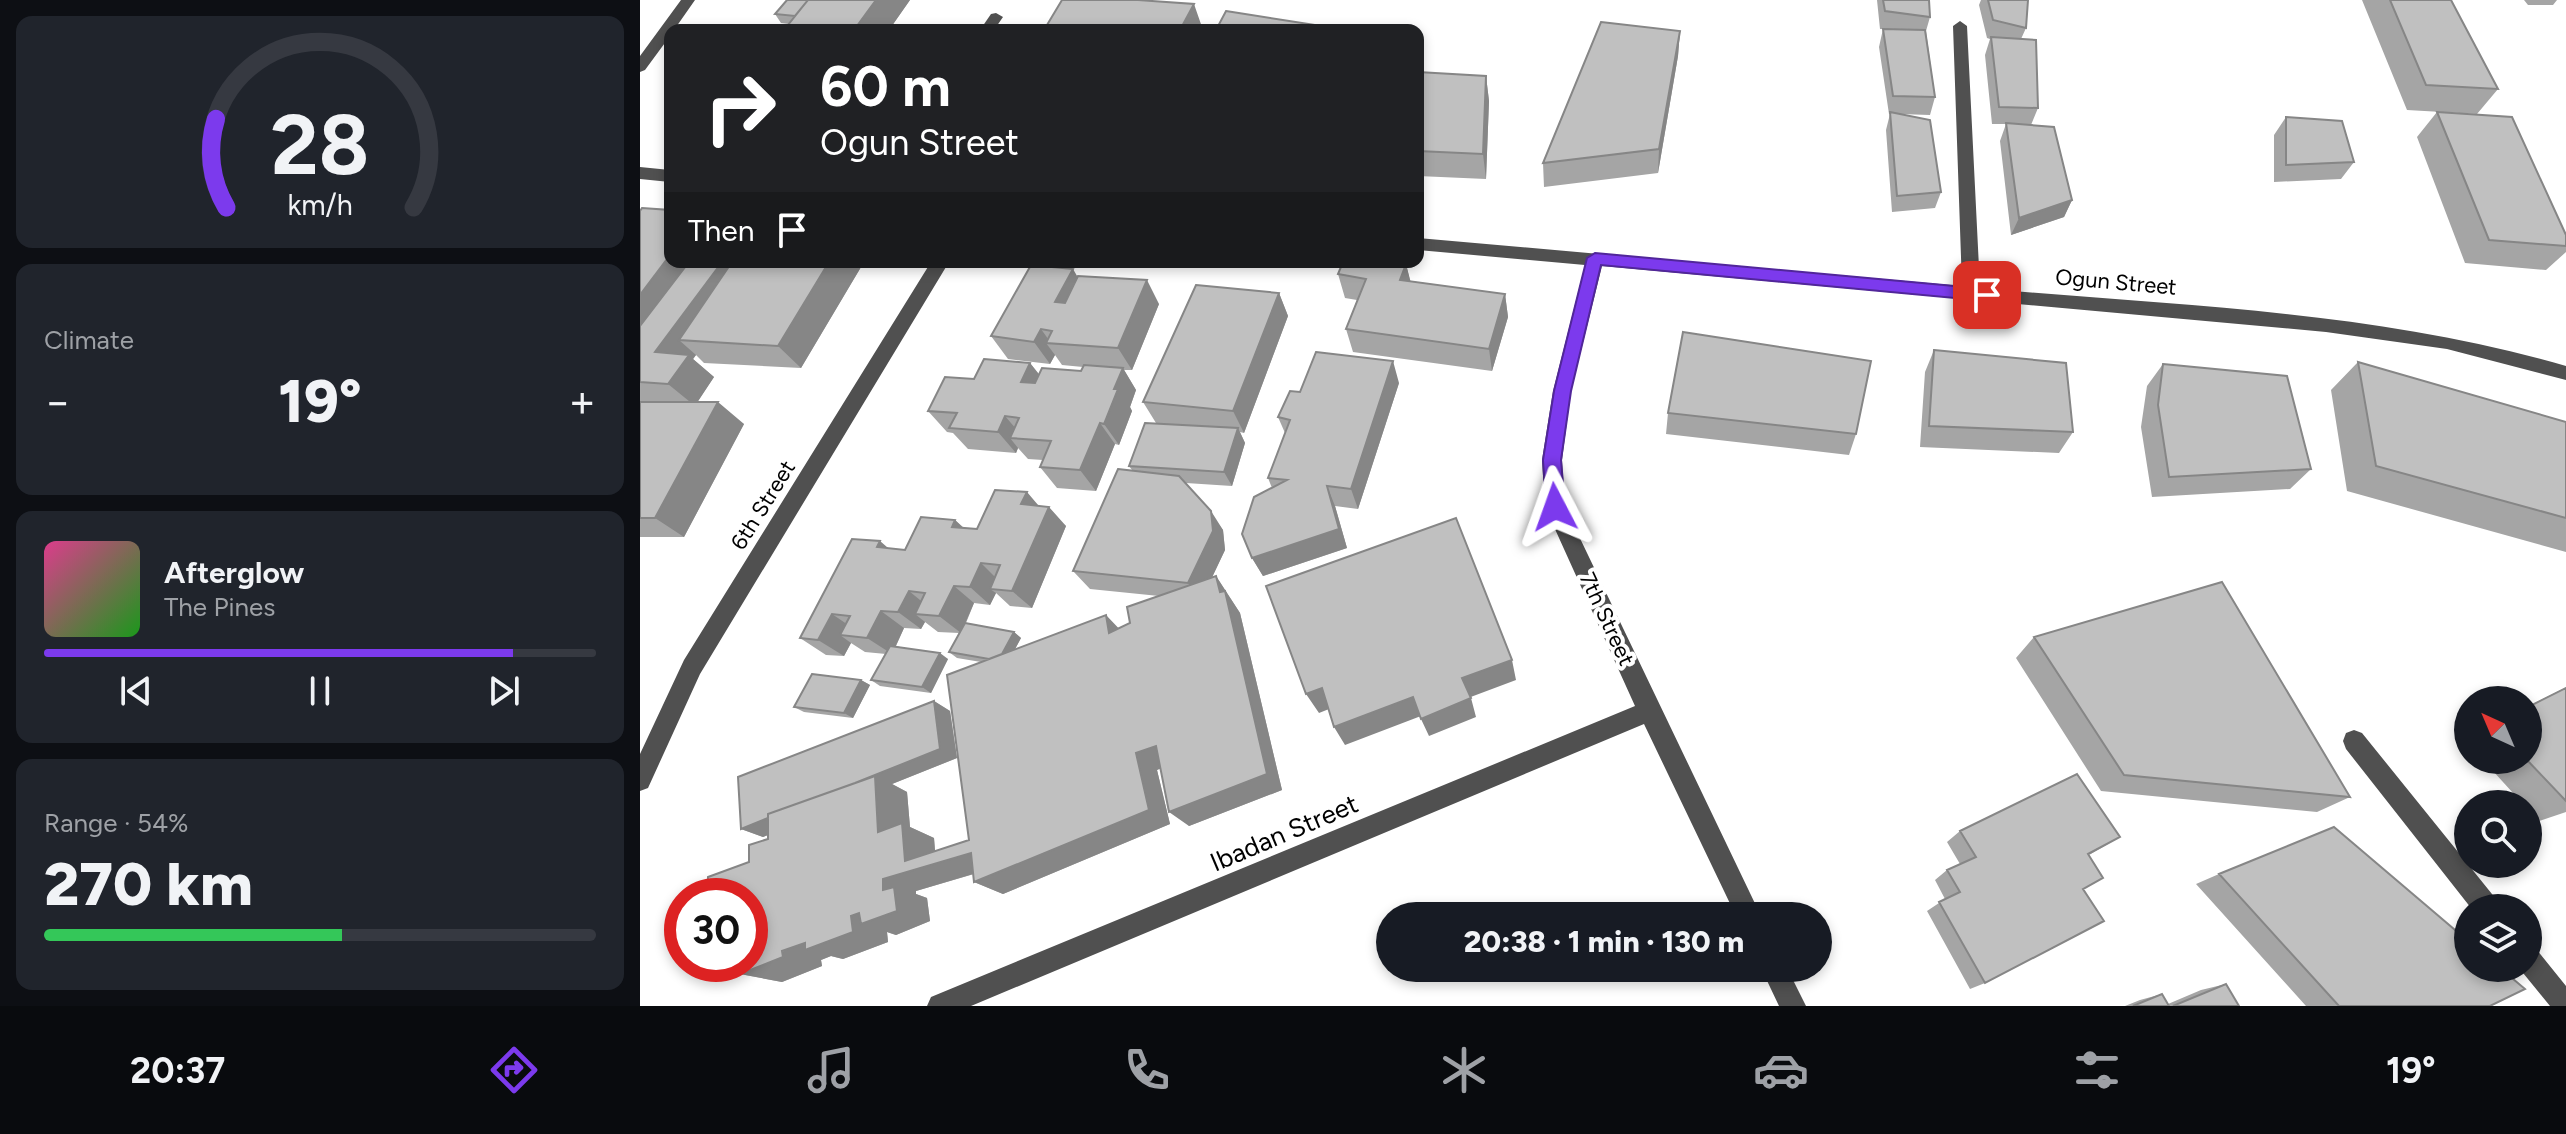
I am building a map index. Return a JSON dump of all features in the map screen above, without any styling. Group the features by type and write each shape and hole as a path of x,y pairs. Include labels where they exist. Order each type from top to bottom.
{"street":[{"path":"671,24 688,0"},
{"path":"1960,26 1971,294"},
{"path":"640,67 664,34"},
{"path":"640,173 664,175"},
{"name":"Ogun Street","path":"1424,244 2239,315 2420,337 2566,373"},
{"name":"7th Street","path":"1595,258 1562,391 1552,460 1555,507 1649,711 1742,902"},
{"name":"6th Street","path":"640,780 692,667 936,268"},
{"name":"Ibadan Street","path":"940,1006 1649,711"},
{"path":"2354,741 2476,894"},
{"path":"2542,976 2566,1006"},
{"path":"1781,982 1793,1006"}],"building":[{"path":"787,0 808,0 795,16 775,14"},
{"path":"808,0 876,0 858,24 789,24"},
{"path":"1062,0 1194,4 1183,24 1048,24"},
{"path":"1883,0 1929,0 1930,17 1885,11"},
{"path":"1988,0 2028,0 2026,28 1993,20"},
{"path":"2390,0 2451,0 2498,89 2426,85"},
{"path":"1226,11 1309,24 1219,24"},
{"path":"1601,22 1680,31 1659,149 1543,163"},
{"path":"1883,29 1925,30 1935,97 1893,96"},
{"path":"1991,37 2036,40 2038,108 1999,107"},
{"path":"1424,72 1486,76 1483,154 1424,151"},
{"path":"1890,112 1930,120 1941,192 1897,196"},
{"path":"2437,112 2512,117 2566,235 2566,246 2489,240"},
{"path":"2286,117 2342,121 2354,162 2286,165"},
{"path":"2006,123 2054,127 2072,200 2019,218"},
{"path":"642,208 664,210 664,263 640,295"},
{"path":"684,268 718,268 655,352 689,355 668,384 640,382 640,326"},
{"path":"728,268 825,268 778,346 679,340"},
{"path":"1029,268 1073,269 1055,302 1065,303 1078,276 1147,280 1118,348 1046,343 1052,331 1041,329 1034,342 991,336"},
{"path":"1340,268 1404,268 1400,280 1505,294 1489,349 1346,329 1366,279 1338,274"},
{"path":"1196,285 1279,293 1233,411 1143,402"},
{"path":"1683,332 1871,361 1856,434 1668,413"},
{"path":"1934,350 2066,363 2073,432 1929,426"},
{"path":"1316,352 1393,361 1351,489 1327,486 1339,529 1252,558 1242,534 1254,497 1287,480 1268,478 1290,420 1278,417 1290,391 1300,392"},
{"path":"984,359 1030,363 1021,382 1035,383 1042,368 1081,371 1084,365 1123,368 1104,424 1100,423 1080,470 1040,467 1051,441 1010,438 1019,418 1005,416 998,432 949,428 957,413 928,411 945,377 974,379"},
{"path":"2358,362 2566,422 2566,518 2376,466"},
{"path":"2163,364 2287,376 2311,469 2169,477 2158,405"},
{"path":"640,402 718,402 655,518 640,518"},
{"path":"1145,423 1238,428 1224,472 1129,466"},
{"path":"1118,469 1179,476 1211,511 1213,531 1188,583 1073,571"},
{"path":"995,490 1027,492 1021,504 1049,507 1012,591 990,589 1000,565 981,563 970,587 954,586 939,616 915,614 925,593 909,591 898,612 881,611 867,638 840,635 850,616 832,614 818,640 800,638 852,539 880,541 877,547 905,550 921,517 955,520 952,527 977,529"},
{"path":"1456,518 1512,660 1462,678 1471,698 1421,719 1413,697 1334,727 1322,688 1306,694 1266,586"},
{"path":"1216,576 1220,592 1225,591 1267,774 1169,812 1156,746 1136,753 1149,810 974,882 971,853 883,879 883,890 894,887 897,911 861,924 859,913 851,916 853,932 805,950 805,943 782,951 783,957 768,963 768,878 708,878 749,862 749,845 768,839 768,814 875,776 878,832 902,823 905,861 969,840 947,675 1106,615 1109,633 1130,623 1127,607"},
{"path":"2222,582 2350,797 2124,775 2034,637"},
{"path":"965,623 1014,632 1002,654 989,659 949,652"},
{"path":"890,646 940,653 922,687 871,680"},
{"path":"812,674 861,680 844,713 794,707"},
{"path":"2566,688 2566,801 2540,774 2542,700"},
{"path":"934,701 940,749 768,814 768,818 741,829 738,777"},
{"path":"2077,774 2120,837 2088,854 2103,878 2083,889 2104,921 1985,983 1939,902 1960,892 1947,870 1976,857 1960,831"},
{"path":"2334,827 2454,929 2454,982 2517,982 2525,989 2490,1006 2339,1006 2219,874"},
{"path":"2226,984 2239,1006 2173,1006"},
{"path":"2162,994 2169,1006 2133,1006"}],"route":[{"path":"1555,507 1552,460 1562,391 1595,258 1987,295"}]}
